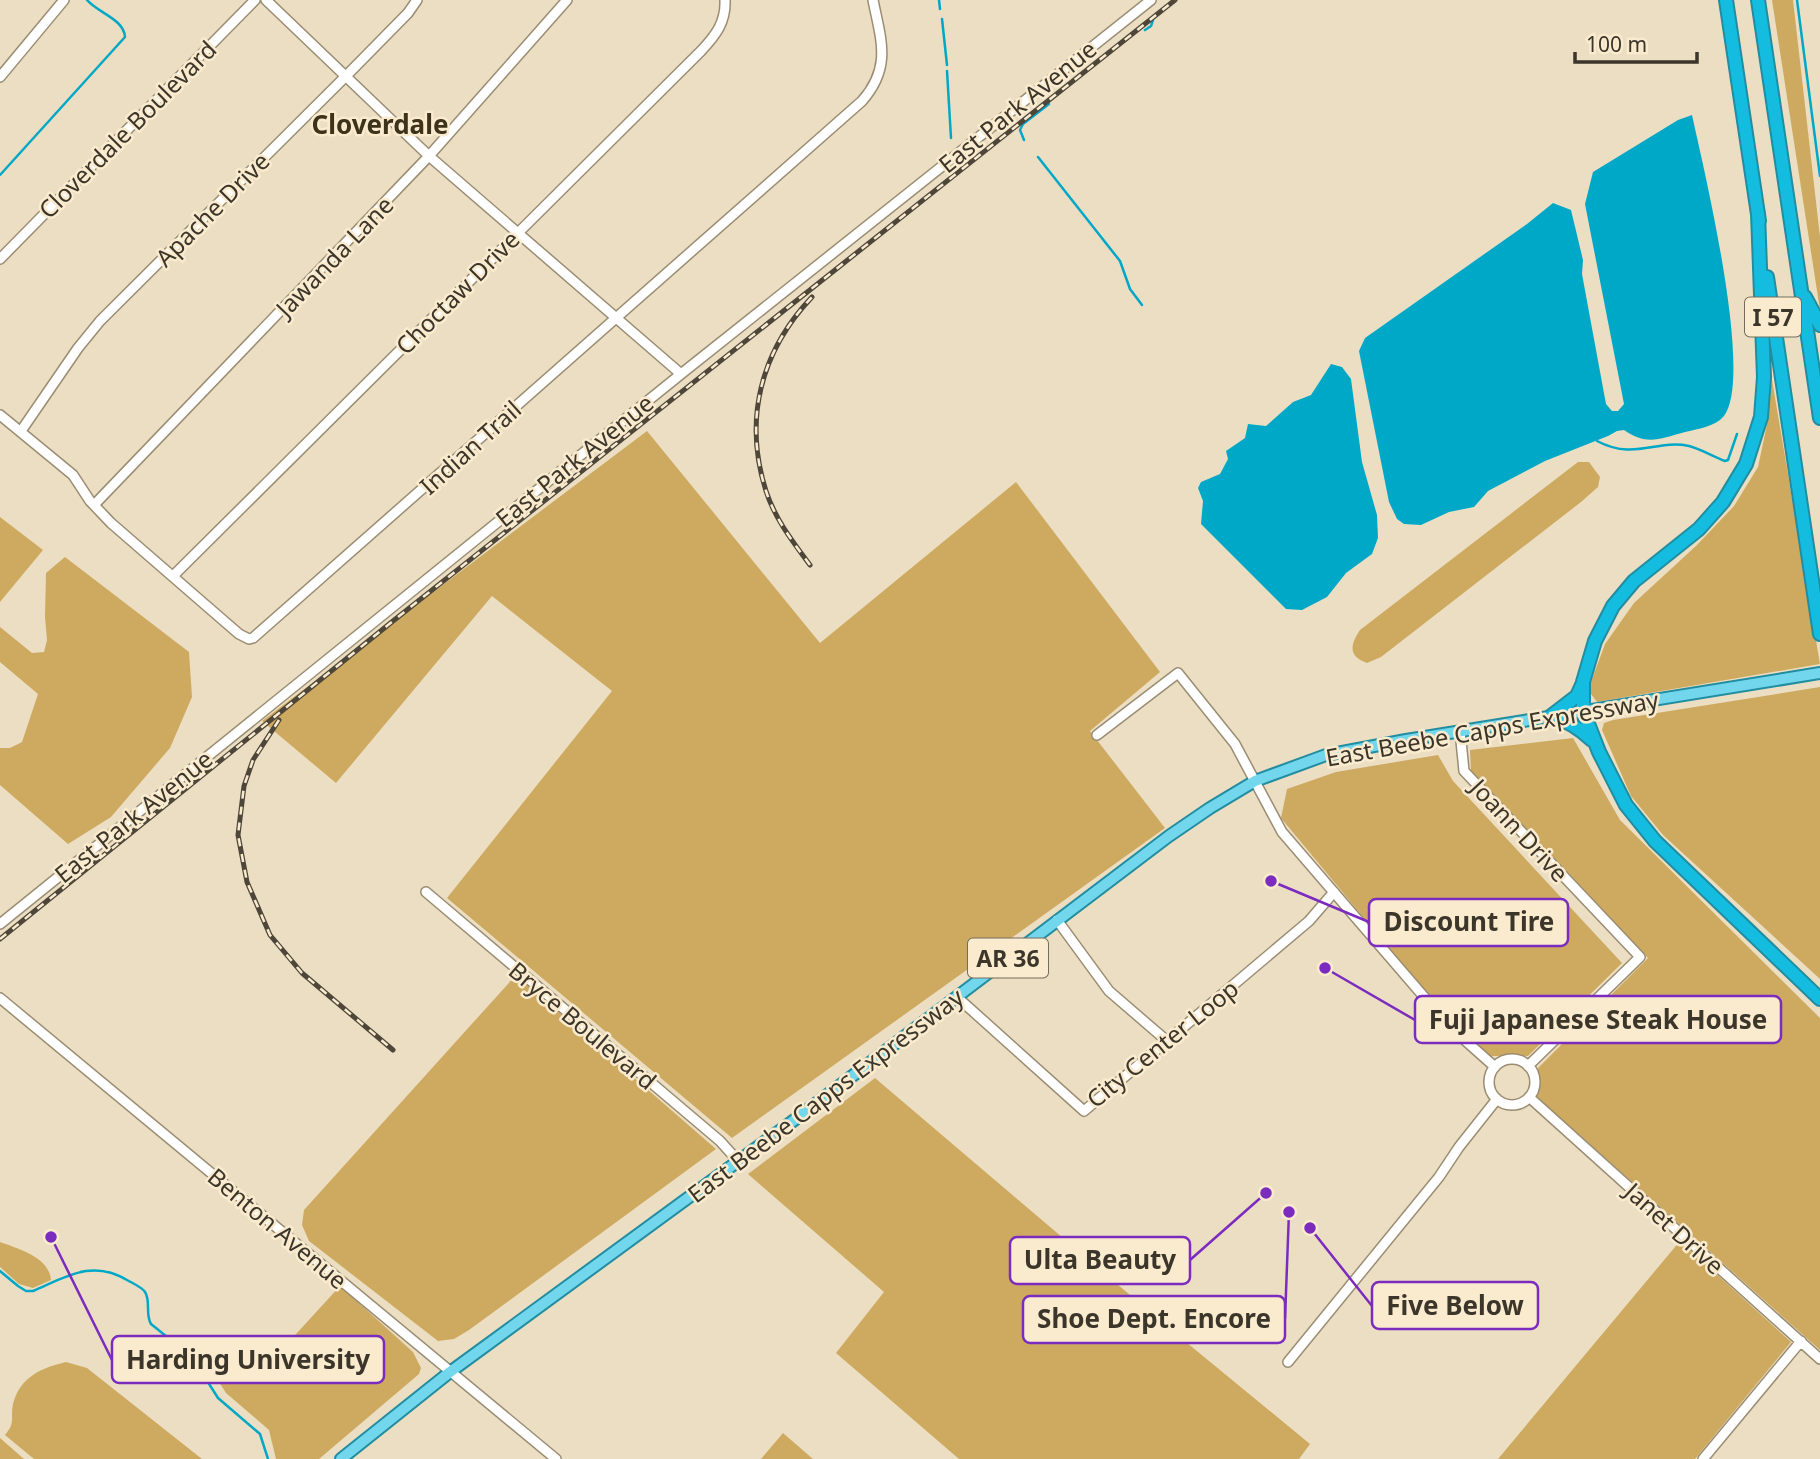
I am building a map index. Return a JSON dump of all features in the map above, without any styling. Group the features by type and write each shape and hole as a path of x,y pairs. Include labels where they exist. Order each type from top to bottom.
{"highway":[{"name":"I 57","path":"1726,0 1820,634"},
{"name":"I 57","path":"1758,0 1820,418"},
{"path":"1551,716 1577,696 1595,641 1614,606 1634,581 1699,529 1723,502 1746,464 1761,417 1764,377 1758,214"},
{"path":"1801,290 1820,325"},
{"path":"1583,682 1583,711 1595,743 1626,805 1656,841 1820,999"},
{"path":"1551,716 1579,729 1595,743"}],"main road":[{"name":"East Beebe Capps Expressway","path":"341,1459 450,1372 738,1161 1169,836 1255,781 1326,755 1820,673"}],"street":[{"path":"0,77 64,0"},
{"name":"Cloverdale Boulevard","path":"0,259 255,0"},
{"path":"266,0 429,156 681,374"},
{"name":"Apache Drive","path":"21,431 78,348 100,321 345,77 408,13 417,0"},
{"name":"Jawanda Lane","path":"94,505 429,156 567,0"},
{"name":"Choctaw Drive","path":"173,576 711,41 724,18 725,0"},
{"name":"Indian Trail","path":"0,415 73,475 94,505 111,523 239,634 253,638 870,92 881,69 883,57 873,0"},
{"name":"East Park Avenue","path":"0,923 1150,0"},
{"path":"1097,735 1178,673 1235,744 1282,832 1450,1027 1495,1067"},
{"name":"Joann Drive","path":"1460,731 1464,771 1640,957 1528,1066"},
{"name":"Bryce Boulevard","path":"426,892 709,1132 738,1161"},
{"name":"City Center Loop","path":"957,997 1083,1111 1309,920 1334,892"},
{"path":"1057,920 1109,991 1167,1041"},
{"name":"Benton Avenue","path":"0,998 556,1459"},
{"path":"1513,1059 1528,1066 1535,1084 1529,1097 1516,1105 1508,1105 1497,1099 1490,1090 1489,1082 1495,1067 1513,1059"},
{"name":"Janet Drive","path":"1529,1097 1820,1359"},
{"path":"1288,1362 1439,1177 1497,1099"},
{"path":"1703,1459 1801,1341"}],"shaded area":[{"path":"1772,0 1793,0 1820,237 1820,310"},
{"path":"1766,344 1820,664 1597,702 1591,694 1591,682 1605,644 1634,603 1697,545 1734,506 1758,467 1769,415"},
{"path":"647,431 820,643 1016,482 1160,672 1090,731 1165,828 732,1138 447,898 612,691 492,596 336,783 262,721"},
{"path":"1578,462 1589,462 1600,477 1598,487 1581,502 1381,657 1367,663 1356,657 1353,645 1360,630"},
{"path":"0,517 43,550 0,602"},
{"path":"65,557 189,652 192,697 170,748 111,817 68,844 0,785 0,748 10,748 22,742 38,694 0,662 0,627 32,653 44,652 47,640 46,573"},
{"path":"1820,687 1820,979 1663,835 1631,796 1602,730 1604,723 1613,720"},
{"path":"1573,738 1620,820 1820,1018 1820,1350 1536,1096 1538,1068 1648,958 1471,771 1470,750"},
{"path":"1438,755 1453,781 1622,963 1528,1056 1489,1056 1451,1023 1281,818 1287,789 1336,772"},
{"path":"516,975 716,1149 469,1330 454,1339 438,1341 309,1241 302,1225 304,1210"},
{"path":"875,1078 1164,1324 1310,1444 1299,1459 959,1459 836,1353 884,1292 748,1174"},
{"path":"1680,1241 1791,1342 1695,1459 1498,1459"},
{"path":"0,1242 39,1260 45,1265 51,1280 33,1288 19,1284 0,1267"},
{"path":"340,1286 413,1352 421,1368 419,1374 319,1459 276,1459 269,1430 226,1393 199,1351 238,1361 275,1357"},
{"path":"66,1362 87,1368 202,1459 34,1459 5,1435 12,1423 13,1404 26,1380 48,1367"},
{"path":"783,1433 813,1459 761,1459"},
{"path":"0,1438 24,1459 0,1459"}],"water":[{"path":"1692,115 1724,271 1730,318 1732,394 1724,416 1706,427 1653,440 1640,438 1624,430 1617,431 1545,461 1488,491 1474,507 1449,512 1421,525 1404,524 1397,519 1389,502 1359,351 1365,338 1553,203 1571,210 1583,260 1582,274 1606,404 1612,411 1618,411 1624,404 1585,204 1593,172 1678,120"},
{"path":"1331,364 1342,367 1351,379 1362,462 1377,515 1378,538 1372,554 1346,573 1327,597 1302,610 1286,609 1201,524 1203,501 1198,488 1201,482 1220,474 1228,459 1226,451 1245,438 1248,424 1266,426 1293,402 1311,395"}],"waterway":[{"path":"0,175 125,37 120,25 87,0"},
{"path":"939,0 940,9"},
{"path":"1797,0 1820,176"},
{"path":"942,19 947,65"},
{"path":"1145,30 1151,26 1153,20"},
{"path":"947,71 951,138"},
{"path":"1024,140 1020,130 1023,124 1049,104"},
{"path":"1038,157 1120,261 1130,289 1142,305"},
{"path":"1597,441 1611,447 1634,450 1666,445 1689,446 1725,461 1728,460 1737,434"},
{"path":"0,1271 26,1291 33,1291 79,1272 91,1271 114,1274 144,1290 151,1324 192,1357 218,1398 260,1434 268,1459"}],"railway":[{"path":"0,939 393,621 1175,0"},
{"path":"810,565 774,511 759,464 756,438 761,387 769,363 794,318 812,297"},
{"path":"279,720 253,760 244,786 238,835 247,882 270,935 302,973 393,1050"}],"place":[{"name":"Discount Tire","path":"1271,881"},
{"name":"Fuji Japanese Steak House","path":"1325,968"},
{"name":"Ulta Beauty","path":"1266,1193"},
{"name":"Shoe Dept. Encore","path":"1289,1212"},
{"name":"Five Below","path":"1310,1228"},
{"name":"Harding University","path":"51,1237"}],"district":[{"name":"Cloverdale","path":"380,124"}]}
